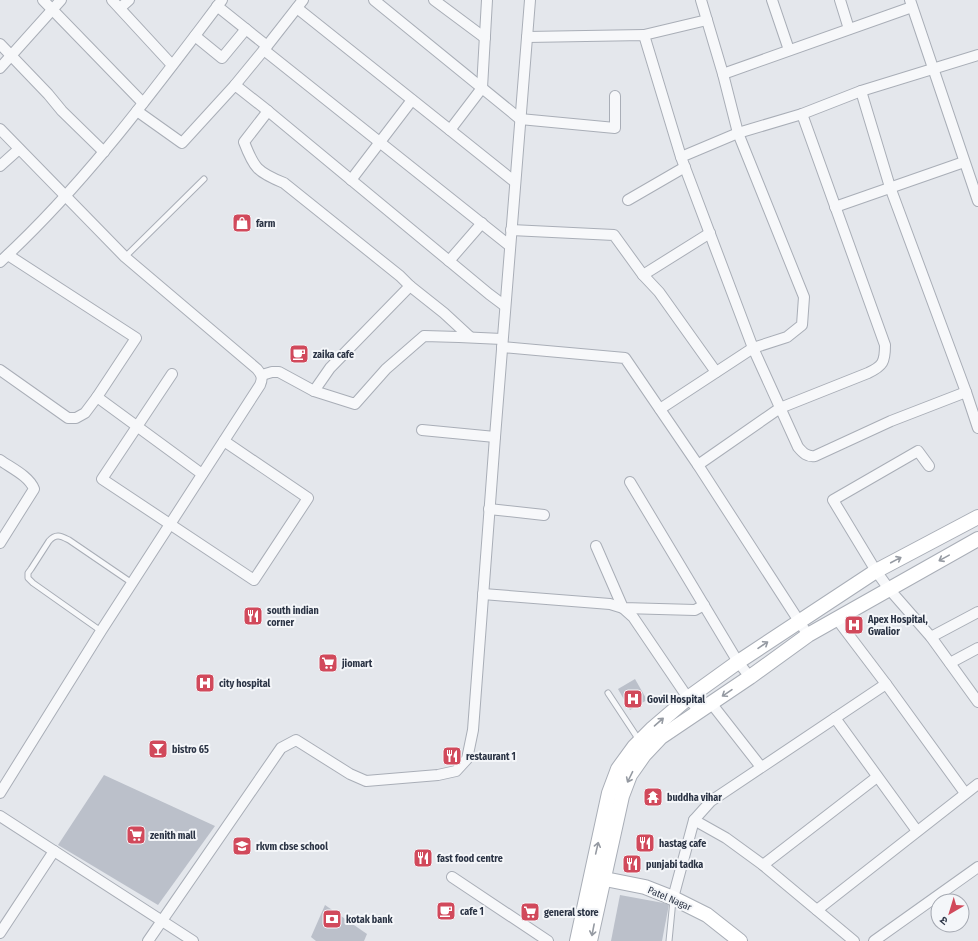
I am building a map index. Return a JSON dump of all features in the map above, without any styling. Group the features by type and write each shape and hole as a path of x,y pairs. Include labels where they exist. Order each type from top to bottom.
{"main road":[{"path":"590,941 597,878 610,792 618,769 640,741 688,698 799,621 876,571 978,517"},
{"path":"578,941 622,796 630,775 644,755 661,737 750,677 808,635 978,539"},
{"name":"Patel Nagar","path":"597,878 645,887 673,898 707,915 740,941"}],"street":[{"path":"43,0 140,107 182,143 235,85 300,4 412,100 515,182"},
{"path":"0,68 61,0"},
{"path":"112,0 172,65"},
{"path":"120,8 129,0"},
{"path":"374,0 520,119 615,128 615,96"},
{"path":"434,0 485,38"},
{"path":"450,130 482,88 487,0"},
{"path":"148,941 161,920 281,748 296,740 350,774 366,781 438,775 456,771 467,759 473,730 489,509 530,0"},
{"path":"660,409 753,348 787,337 802,325 804,296 738,133 723,74 701,0"},
{"path":"772,0 789,50"},
{"path":"840,0 849,29"},
{"path":"0,262 66,197 140,107 220,3 266,48 510,246"},
{"path":"723,74 849,29 911,4 978,201"},
{"path":"527,37 644,35 707,20"},
{"path":"195,36 222,58 246,29"},
{"path":"644,35 683,162 753,348 798,447 803,453 810,456 815,456 891,422 966,392"},
{"path":"0,44 48,94 62,111 104,152"},
{"path":"628,200 683,162 738,133 802,114 861,91 978,55"},
{"path":"235,85 505,306"},
{"path":"861,91 890,188 978,428"},
{"path":"351,180 412,100"},
{"path":"268,112 244,142 251,161 264,175 284,183 400,276 470,337"},
{"path":"698,465 780,408 878,368 885,358 885,345 802,114"},
{"path":"0,129 124,257 262,375 260,385 101,631 0,793"},
{"path":"0,166 19,149"},
{"path":"835,208 964,162"},
{"path":"449,261 482,223"},
{"path":"511,230 614,235 643,275 659,292 716,372"},
{"path":"643,275 710,234"},
{"path":"0,370 68,418 76,418 85,412 97,397 136,338 8,255"},
{"path":"314,391 330,368 410,286"},
{"path":"262,375 272,372 279,372 314,391 355,404 386,369 424,336 470,337 502,343 625,358 698,465 808,635"},
{"path":"172,374 102,479 254,580 308,498 224,441"},
{"path":"97,397 202,474"},
{"path":"422,430 495,437"},
{"path":"929,466 918,451 833,500 876,571 931,637 978,702"},
{"path":"0,460 28,479 34,489 1,538"},
{"path":"630,482 738,662 750,677"},
{"path":"489,509 544,515"},
{"path":"596,546 623,608 633,617 688,698 699,711"},
{"path":"483,594 610,604 623,608 695,610 704,605"},
{"path":"931,637 978,612"},
{"path":"836,618 965,793"},
{"path":"950,663 978,648"},
{"path":"673,898 694,820 711,801 886,684"},
{"path":"711,703 761,767"},
{"path":"835,718 917,831"},
{"path":"763,866 877,777"},
{"path":"817,910 978,784"},
{"path":"0,816 193,941"},
{"path":"694,820 726,838 763,866 854,941"},
{"path":"0,933 54,852"},
{"path":"874,941 978,866"},
{"path":"452,877 548,941"}],"lane":[{"path":"124,257 204,179"},
{"path":"101,631 33,583 28,578 28,573 31,568 52,537 56,535 62,536 69,540 132,583"},
{"path":"608,693 640,741"},
{"path":"669,941 673,898"}],"building":[{"path":"854,614 862,627 853,633 845,620"},
{"path":"635,679 647,700 630,710 618,689"},
{"name":"zenith mall","path":"104,775 215,826 158,905 58,845"},
{"path":"620,895 669,904 662,941 611,941"},
{"name":"kotak bank","path":"325,905 367,934 364,941 316,941 311,937"}],"place":[{"name":"farm","path":"242,223"},
{"name":"zaika cafe","path":"299,354"},
{"name":"south indian corner","path":"253,616"},
{"name":"Apex Hospital, Gwalior","path":"854,625"},
{"name":"jiomart","path":"328,663"},
{"name":"city hospital","path":"205,683"},
{"name":"Govil Hospital","path":"633,699"},
{"name":"bistro 65","path":"158,749"},
{"name":"restaurant 1","path":"452,756"},
{"name":"buddha vihar","path":"653,797"},
{"name":"zenith mall","path":"136,835"},
{"name":"hastag cafe","path":"645,843"},
{"name":"rkvm cbse school","path":"242,846"},
{"name":"fast food centre","path":"423,858"},
{"name":"punjabi tadka","path":"632,864"},
{"name":"cafe 1","path":"446,911"},
{"name":"general store","path":"530,912"},
{"name":"kotak bank","path":"332,919"}]}
